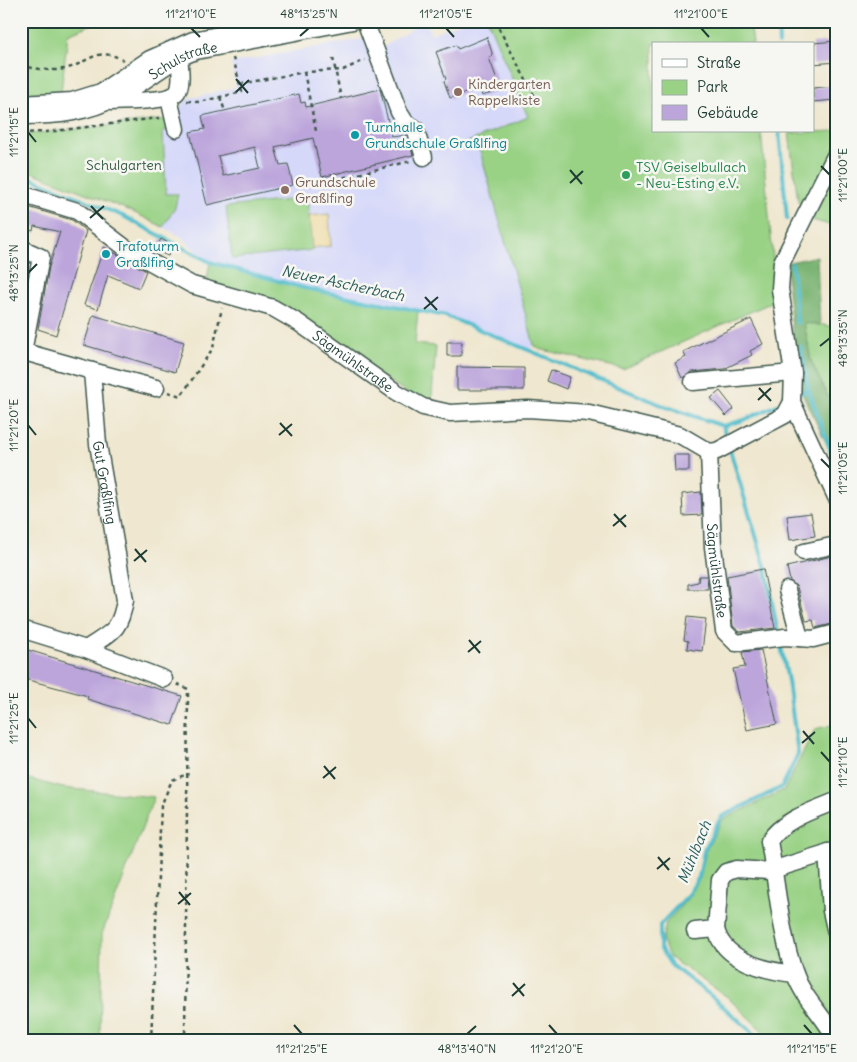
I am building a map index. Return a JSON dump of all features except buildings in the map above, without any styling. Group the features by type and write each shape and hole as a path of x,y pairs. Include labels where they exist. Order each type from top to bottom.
{"street":[{"name":"Schulstraße","path":"21,104 72,101 100,92 136,70 214,35 290,21"},
{"name":"Schulstraße","path":"21,116 48,116 77,112 106,102 173,54 230,54 353,21"},
{"path":"367,26 399,112 406,123 415,128 424,157"},
{"path":"173,54 181,79 171,104 176,129"},
{"path":"106,102 171,104"},
{"path":"836,154 782,262 782,304 793,373 792,402 836,497"},
{"name":"Sägmühlstraße","path":"21,194 78,211 127,249 170,275 204,290 273,308 299,323 396,392 424,407 450,413 528,409 589,413 680,435 713,451 713,547 724,631 736,643 787,638 813,639 836,633"},
{"path":"21,248 41,257 22,351 92,372 156,388"},
{"name":"Gut Graßlfing","path":"86,649 116,629 123,614 125,600 98,444 92,372"},
{"path":"693,382 793,373"},
{"path":"713,451 784,415 792,402"},
{"path":"804,552 836,545"},
{"path":"787,590 787,638"},
{"path":"21,630 86,649 164,678"},
{"path":"836,801 813,810 778,830 769,841 780,907 795,974 812,1005 831,1016 836,1039"},
{"path":"795,974 778,972 739,957 724,948 716,929 720,880 726,872 737,869 774,869 831,851 831,911 836,933"},
{"path":"695,931 716,929"}],"path":[{"path":"21,37 26,21"},
{"path":"367,26 402,21"},
{"path":"495,21 538,103"},
{"path":"240,84 304,72 336,70 360,64 376,52"},
{"path":"21,66 52,70 64,69 94,55 108,54 128,63 136,70"},
{"path":"21,133 55,131 163,118 171,104 183,100 199,102 242,92 230,54"},
{"path":"333,58 341,99"},
{"path":"304,72 316,131"},
{"path":"220,97 224,111"},
{"path":"320,183 424,157"},
{"path":"376,164 377,169"},
{"path":"156,388 181,396 213,348 225,294"},
{"path":"164,678 188,689 185,1041"},
{"path":"152,1041 161,806 172,780 187,774"}],"shaded area":[{"name":"Grundschule Graßlfing","path":"423,21 426,21 431,34 464,21 491,21 528,117 469,142 480,151 534,345 528,350 446,316 304,288 210,262 182,237 131,211 21,168 21,135 164,120 179,109 188,98 236,87 231,63 378,36 382,48"}],"green space":[{"path":"21,21 100,21 68,34 61,92 21,95"},
{"name":"TSV Geiselbullach - Neu-Esting e.V.","path":"488,21 750,21 753,42 652,42 652,132 761,132 777,300 623,369 539,349 534,345 480,151 468,142 528,117"},
{"name":"Schulgarten","path":"170,119 171,129 163,131 166,194 178,194 175,208 163,227 131,211 21,168 21,135"},
{"path":"836,131 836,227 809,219 798,201 789,133"},
{"path":"307,198 313,250 232,259 226,207"},
{"path":"817,256 820,325 804,323 811,361 836,414 836,463 798,385 785,263"},
{"path":"210,262 304,288 418,310 415,344 436,346 431,408 299,323 205,290"},
{"path":"804,322 836,327 836,414 811,361"},
{"path":"836,724 836,1041 773,1041 726,996 670,958 662,941 666,923 689,897 700,878 706,851 722,820 784,790 815,729"},
{"path":"21,777 63,788 154,797 102,934 100,1041 21,1041"}],"sand":[{"path":"329,214 331,246 312,248 309,216"}],"waterway":[{"path":"778,21 779,42"},
{"path":"779,132 787,219"},
{"name":"Neuer Ascherbach","path":"21,174 123,216 210,262 304,288 446,316 664,406 723,426 744,420 777,405"},
{"path":"792,264 797,323"},
{"path":"801,347 808,389"},
{"name":"Neuer Ascherbach","path":"802,393 808,389 836,465"},
{"path":"723,426 727,441"},
{"path":"730,450 766,569 778,634"},
{"name":"Mühlbach","path":"762,1041 710,995 671,965 660,948 660,925 688,895 699,877 704,851 721,817 782,787 798,754 788,681 780,641"}],"place":[{"name":"Kindergarten Rappelkiste","path":"458,92"},
{"name":"Turnhalle Grundschule Graßlfing","path":"355,135"},
{"name":"TSV Geiselbullach - Neu-Esting e.V.","path":"626,175"},
{"name":"Grundschule Graßlfing","path":"285,190"},
{"name":"Trafoturm Graßlfing","path":"106,254"}]}
